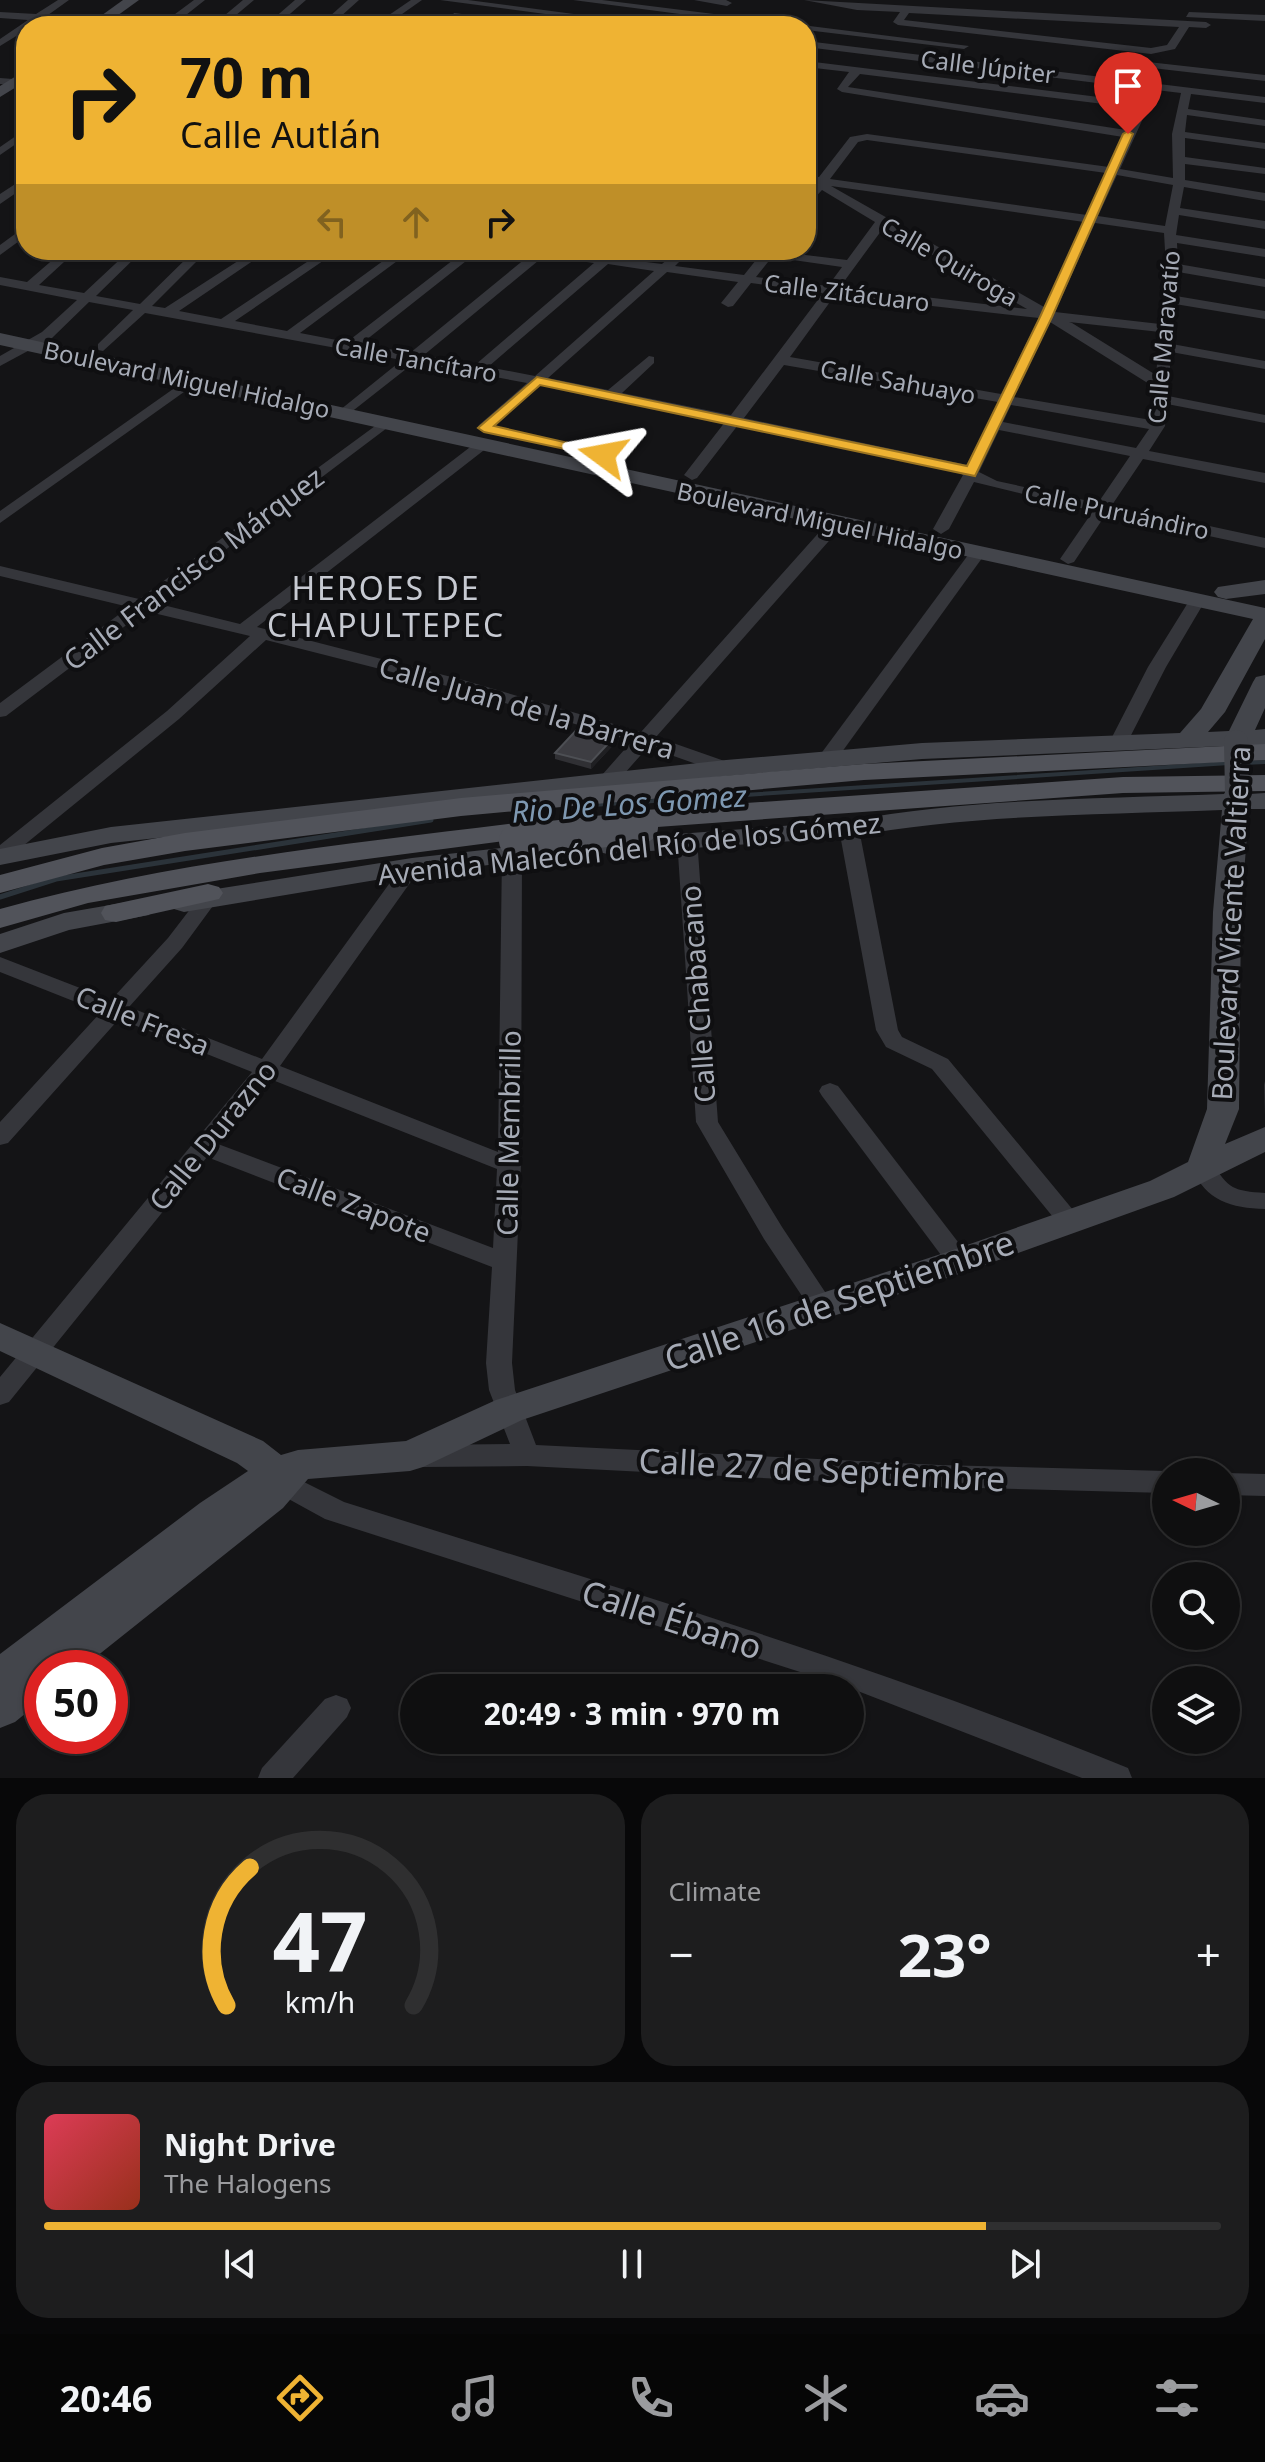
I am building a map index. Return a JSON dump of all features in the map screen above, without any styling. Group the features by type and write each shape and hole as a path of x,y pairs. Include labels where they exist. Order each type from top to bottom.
{"main road":[{"name":"Avenida Malecón del Río de los Gómez","path":"0,884 102,857 185,842 461,807 1111,750 1265,752"},
{"path":"858,756 1015,756 1111,750"},
{"name":"Avenida Malecón del Río de los Gómez","path":"0,919 57,901 154,881 470,837 621,821 1033,791 1123,785 1265,783"},
{"path":"116,913 193,896 642,827 965,803 997,800 1033,791"},
{"path":"470,837 607,835 881,823"}],"street":[{"path":"0,8 13,0"},
{"path":"39,16 64,0"},
{"path":"109,16 132,0"},
{"path":"179,16 200,0"},
{"path":"229,16 249,0"},
{"path":"282,16 301,0"},
{"path":"336,16 354,0"},
{"path":"393,16 417,0"},
{"path":"445,0 574,16"},
{"path":"566,15 580,0 715,16"},
{"path":"699,0 731,2"},
{"path":"809,0 959,51 1093,75 1237,92 1265,90"},
{"path":"905,5 997,15 1124,35 1156,52 1171,47 1195,0"},
{"path":"707,15 731,2"},
{"path":"454,16 469,3"},
{"path":"905,5 898,22 979,32 1124,35 1232,12 1265,18"},
{"path":"816,24 851,13 905,5 1187,20 1206,25"},
{"path":"816,41 851,13"},
{"path":"933,80 997,15"},
{"path":"1104,59 1124,35"},
{"name":"Calle Júpiter","path":"816,45 959,51"},
{"path":"959,51 983,45"},
{"path":"1118,61 1265,78"},
{"path":"816,65 1144,106"},
{"path":"857,71 842,89 1128,134"},
{"path":"1237,92 1249,74"},
{"name":"Calle Júpiter","path":"1093,75 1152,86 1237,92 1265,100"},
{"path":"0,93 16,81"},
{"path":"609,779 643,737 844,523 925,534 941,529 1008,400 1152,86"},
{"name":"Calle Maravatío","path":"1068,559 1158,426 1172,267 1170,234 1179,183 1178,134 1187,90"},
{"path":"1062,105 1074,98"},
{"path":"1181,111 1265,123"},
{"path":"1040,120 1051,112"},
{"path":"1178,134 1265,146"},
{"path":"816,189 854,139 877,138 1113,171 1265,197"},
{"path":"0,152 16,140"},
{"path":"1180,160 1265,171"},
{"path":"816,180 1091,220 1265,253"},
{"name":"Calle Quiroga","path":"822,181 834,193 1046,317 1095,342 1163,392"},
{"path":"921,196 931,182"},
{"path":"0,200 16,188"},
{"path":"1175,211 1265,225"},
{"path":"692,475 882,221"},
{"path":"0,251 16,238"},
{"path":"816,259 849,264"},
{"path":"29,287 60,260"},
{"path":"0,362 47,335 127,260"},
{"path":"103,347 144,311 192,260"},
{"path":"165,314 248,260"},
{"path":"222,324 318,260"},
{"path":"288,336 392,260"},
{"path":"349,347 461,260"},
{"path":"353,407 526,260"},
{"name":"Calle Zitácuaro","path":"597,260 1046,317 1167,329"},
{"path":"0,856 173,715 254,631 483,436 537,381 674,260"},
{"path":"728,303 763,260"},
{"path":"477,370 604,261"},
{"path":"1172,267 1265,283"},
{"name":"Calle Tancítaro","path":"0,281 144,311 736,420 962,468 971,473"},
{"path":"1168,299 1265,315"},
{"name":"Boulevard Miguel Hidalgo","path":"0,326 103,347 977,554 1197,601 1265,600"},
{"name":"Boulevard Miguel Hidalgo","path":"0,339 193,379 353,407 386,422 483,436 692,475 941,529 1226,600"},
{"path":"1166,347 1265,365"},
{"path":"610,396 649,360"},
{"name":"Calle Sahuayo","path":"781,360 1158,426"},
{"path":"0,518 193,379"},
{"path":"1163,392 1265,419"},
{"name":"Calle Francisco Márquez","path":"0,712 386,422"},
{"path":"995,425 1265,478"},
{"name":"Calle Puruándiro","path":"971,473 984,482 1265,543"},
{"path":"827,759 977,554"},
{"name":"Calle Juan de la Barrera","path":"0,571 254,631 643,737 726,768"},
{"path":"1226,600 1265,587"},
{"path":"1226,600 1262,622"},
{"path":"1111,750 1197,601"},
{"name":"Boulevard Vicente Valtierra","path":"1188,739 1212,712 1262,622"},
{"name":"Boulevard Vicente Valtierra","path":"1204,1168 1206,1152 1223,1109 1227,912 1246,798 1239,733 1265,682"},
{"path":"1212,712 1228,720 1239,733"},
{"name":"Avenida Malecón del Río de los Gómez","path":"1111,750 1239,733 1265,737"},
{"path":"0,856 111,835 609,779 858,756"},
{"name":"Avenida Malecón del Río de los Gómez","path":"0,944 64,922 513,848 849,829 881,823 1246,798"},
{"path":"849,829 887,1030 894,1042 926,1055 945,1070 1070,1222"},
{"name":"Calle Chabacano","path":"687,839 707,1122 756,1207 823,1307"},
{"name":"Calle Membrillo","path":"509,1410 499,1377 509,1165 513,848"},
{"name":"Calle Durazno","path":"0,1395 266,1069 412,866"},
{"path":"0,1137 114,1007 175,943 208,899"},
{"name":"Calle Fresa","path":"0,964 509,1165"},
{"path":"830,1091 959,1261"},
{"name":"Calle 16 de Septiembre","path":"410,1456 509,1410 959,1261 1162,1189 1265,1138"},
{"name":"Calle Zapote","path":"204,1147 504,1262"},
{"path":"1204,1168 1209,1183 1225,1196 1265,1201"},
{"path":"0,1336 250,1452 286,1474 270,1497 75,1650"},
{"path":"509,1410 527,1455"},
{"name":"Calle 16 de Septiembre","path":"0,1678 214,1514 286,1474 410,1456 527,1455"},
{"name":"Calle 27 de Septiembre","path":"527,1455 939,1476 1152,1482"},
{"name":"Calle Ébano","path":"286,1474 318,1505 1008,1730 1117,1778"},
{"path":"1240,1484 1265,1485"},
{"path":"0,1709 24,1690"},
{"path":"273,1778 336,1708"}],"building":[{"path":"582,724 618,733 591,762 555,753"}],"waterway":[{"name":"Rio De Los Gomez","path":"1243,763 1265,762"},
{"name":"Rio De Los Gomez","path":"577,806 1229,763"},
{"name":"Rio De Los Gomez","path":"0,897 56,879 431,820"}],"district":[{"name":"HEROES DE CHAPULTEPEC","path":"386,606"}],"route":[{"path":"603,455 484,428 537,381 821,438 962,468 971,473 1008,400 1128,134"}]}
